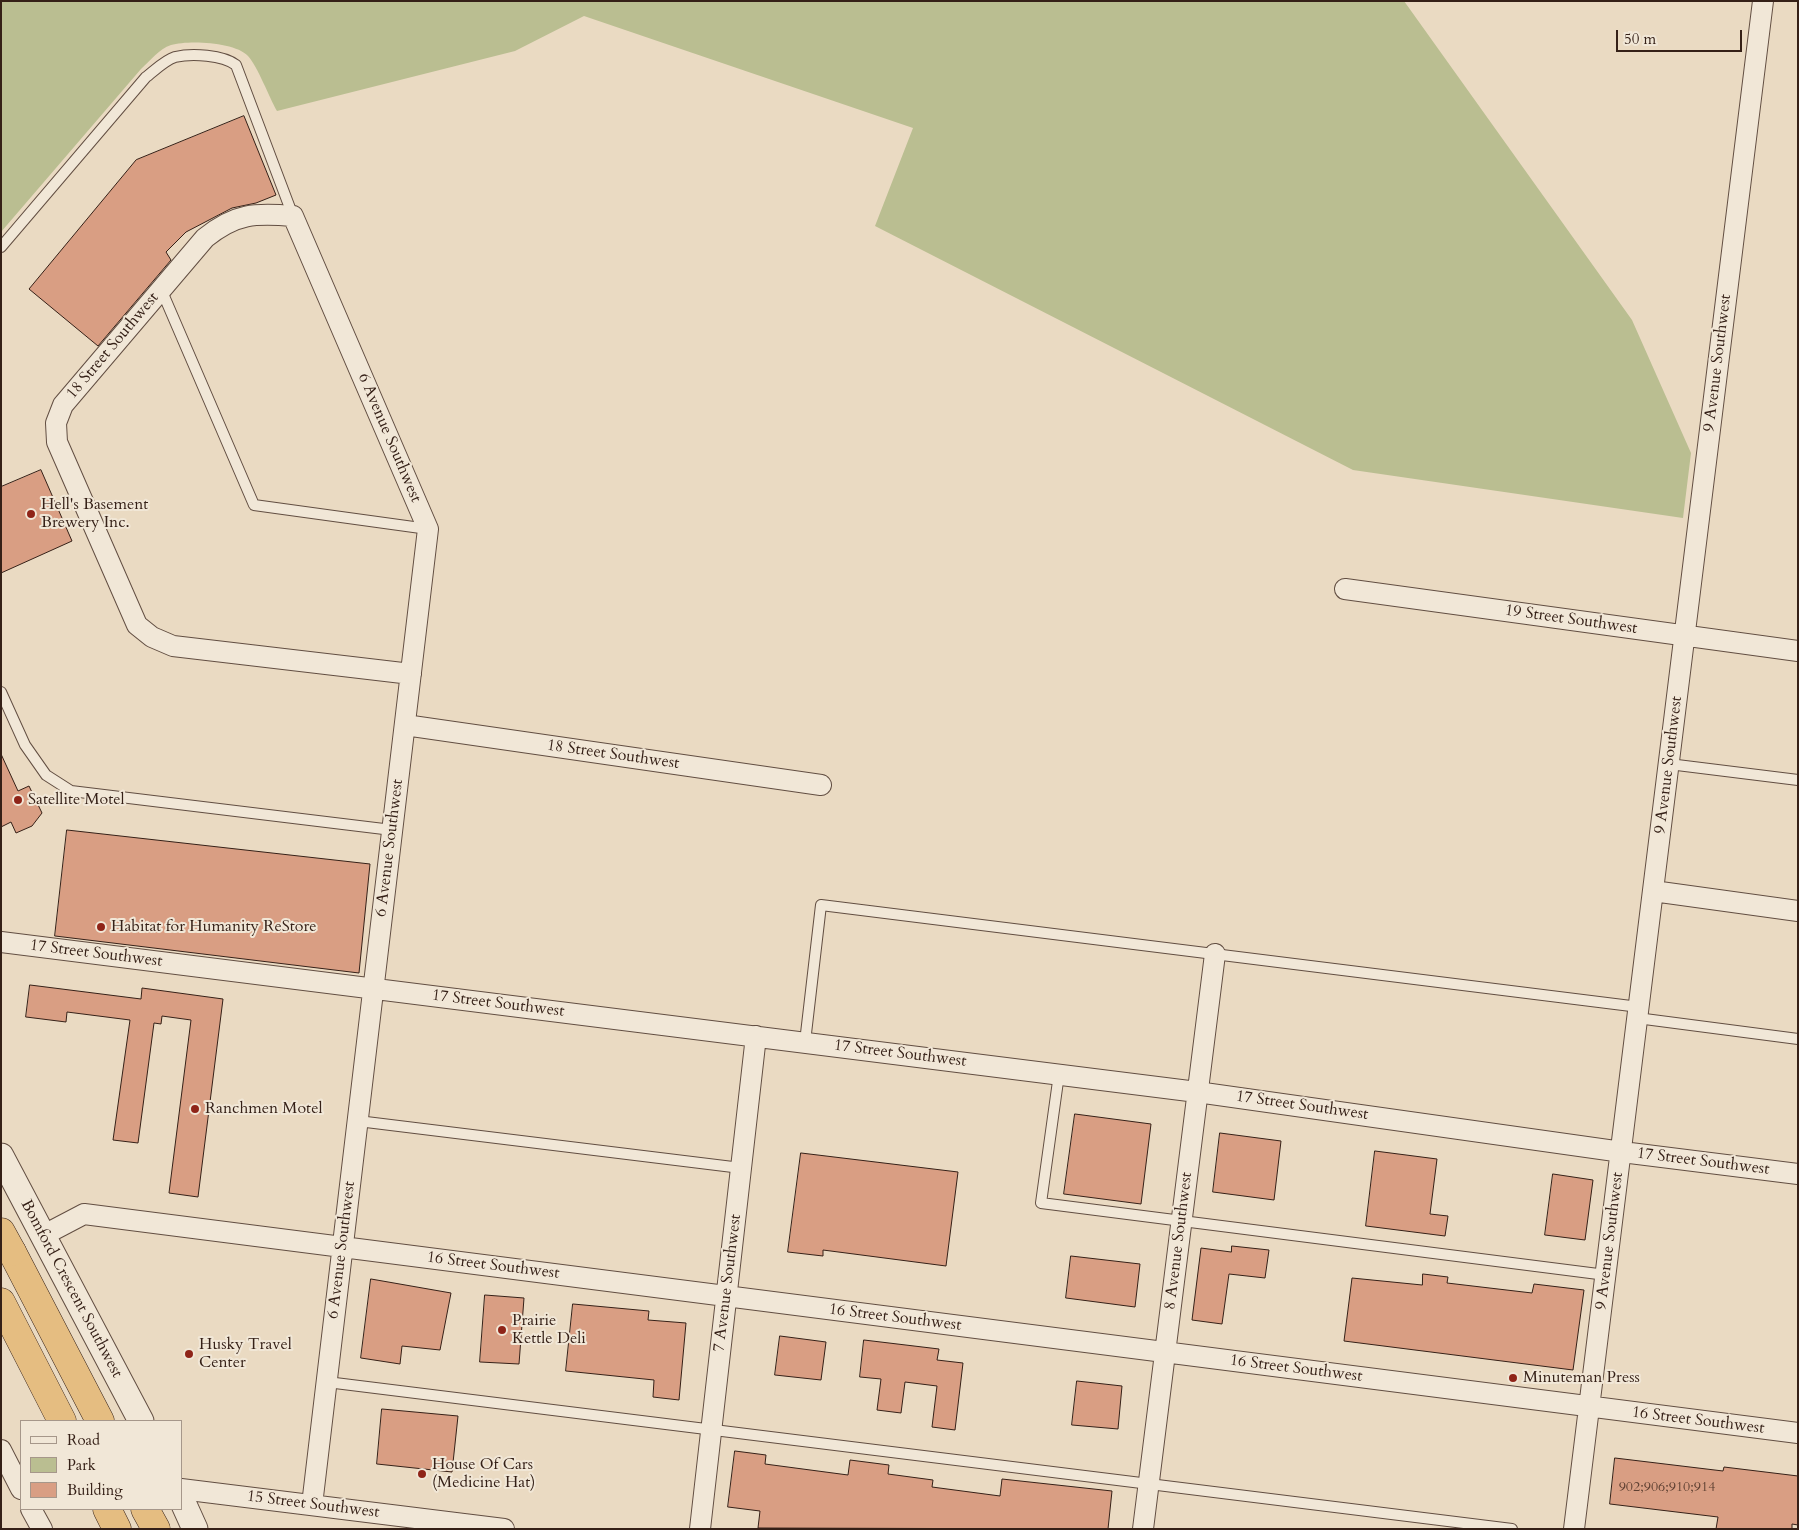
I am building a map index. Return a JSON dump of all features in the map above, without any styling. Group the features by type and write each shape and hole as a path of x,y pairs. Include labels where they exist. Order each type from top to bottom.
{"highway":[{"path":"5,1247 99,1420"},
{"path":"1,1302 61,1420"},
{"path":"108,1510 117,1529"},
{"path":"146,1510 156,1529"}],"street":[{"name":"9 Avenue Southwest","path":"1574,1529 1763,1"},
{"name":"18 Street Southwest","path":"293,216 243,215 222,224 205,238 63,405 56,423 57,442 137,625 152,638 173,646 411,674"},
{"name":"6 Avenue Southwest","path":"293,216 428,529 312,1505"},
{"name":"19 Street Southwest","path":"1345,589 1798,651"},
{"name":"18 Street Southwest","path":"405,725 821,785"},
{"path":"1653,891 1798,911"},
{"name":"17 Street Southwest","path":"1,942 1059,1074 1622,1152 1798,1174"},
{"name":"8 Avenue Southwest","path":"1143,1529 1215,954"},
{"name":"7 Avenue Southwest","path":"700,1529 756,1036"},
{"name":"Bomford Crescent Southwest","path":"1,1156 140,1420"},
{"name":"16 Street Southwest","path":"5,1247 42,1236 84,1214 1798,1433"},
{"path":"1,1450 20,1487"},
{"name":"15 Street Southwest","path":"182,1490 312,1505 463,1526 504,1529"},
{"path":"182,1500 195,1529"},
{"path":"32,1510 42,1529"}],"lane":[{"path":"1,247 146,77 174,58 190,56 228,59 236,65 293,216"},
{"path":"161,289 254,505 428,529"},
{"path":"1,692 30,752 46,775 71,791 392,830"},
{"path":"1669,764 1798,780"},
{"path":"805,1042 821,905 1215,954 1638,1013 1798,1039"},
{"path":"1059,1074 1041,1203 1606,1274"},
{"path":"358,1121 741,1168"},
{"path":"327,1382 711,1431 1149,1482 1512,1529"}],"green space":[{"path":"1,1 1404,1 1632,320 1691,453 1683,518 1353,470 875,226 913,128 584,16 515,51 277,111 256,67 242,51 211,43 179,43 171,45 159,52 141,69 1,232"}],"building":[{"path":"244,116 276,195 256,203 232,208 186,232 166,252 171,260 98,346 29,289 136,160"},
{"name":"Hell's Basement Brewery Inc.","path":"41,470 72,541 1,573 1,487"},
{"name":"Satellite Motel","path":"1,754 18,791 29,786 42,813 32,826 16,833 11,822 1,827"},
{"path":"67,830 370,864 359,973 55,936"},
{"name":"Ranchmen Motel","path":"30,985 141,999 142,988 223,999 198,1197 169,1193 191,1020 162,1016 161,1024 154,1023 138,1143 113,1140 130,1020 67,1012 66,1022 26,1017"},
{"path":"1075,1114 1151,1124 1141,1204 1064,1194"},
{"path":"1220,1133 1281,1141 1274,1200 1213,1192"},
{"path":"1375,1151 1437,1159 1430,1214 1448,1216 1445,1236 1366,1226"},
{"path":"801,1153 958,1172 946,1266 823,1250 823,1256 788,1252"},
{"path":"1553,1174 1593,1180 1585,1240 1545,1235"},
{"path":"1232,1246 1269,1250 1265,1278 1229,1274 1222,1324 1192,1320 1201,1248 1231,1252"},
{"path":"1071,1256 1140,1264 1135,1307 1066,1298"},
{"path":"1423,1274 1448,1277 1447,1283 1532,1293 1534,1284 1584,1290 1573,1370 1344,1341 1352,1278 1422,1285"},
{"path":"371,1279 451,1293 440,1350 402,1346 400,1364 361,1358"},
{"name":"Prairie Kettle Deli","path":"485,1295 524,1298 519,1364 480,1362"},
{"path":"573,1304 649,1311 648,1320 686,1323 679,1400 653,1397 654,1380 566,1371"},
{"path":"780,1336 826,1342 821,1380 775,1375"},
{"path":"864,1340 939,1349 937,1360 963,1363 955,1430 932,1427 937,1386 905,1382 901,1413 877,1410 881,1379 860,1377"},
{"path":"1077,1381 1122,1386 1118,1429 1072,1425"},
{"path":"382,1409 458,1416 452,1472 377,1464"},
{"path":"735,1451 766,1455 765,1464 848,1475 850,1460 889,1465 888,1474 933,1480 932,1487 1000,1496 1002,1479 1112,1491 1108,1529 758,1528 760,1511 728,1507"},
{"path":"1615,1458 1723,1471 1724,1467 1798,1476 1798,1525 1792,1524 1792,1529 1716,1529 1718,1517 1610,1504"}],"place":[{"name":"Hell's Basement Brewery Inc.","path":"31,514"},
{"name":"Satellite Motel","path":"18,800"},
{"name":"Habitat for Humanity ReStore","path":"101,927"},
{"name":"Ranchmen Motel","path":"195,1109"},
{"name":"Prairie Kettle Deli","path":"502,1330"},
{"name":"Husky Travel Center","path":"189,1354"},
{"name":"Minuteman Press","path":"1513,1378"},
{"name":"House Of Cars (Medicine Hat)","path":"422,1474"}]}
